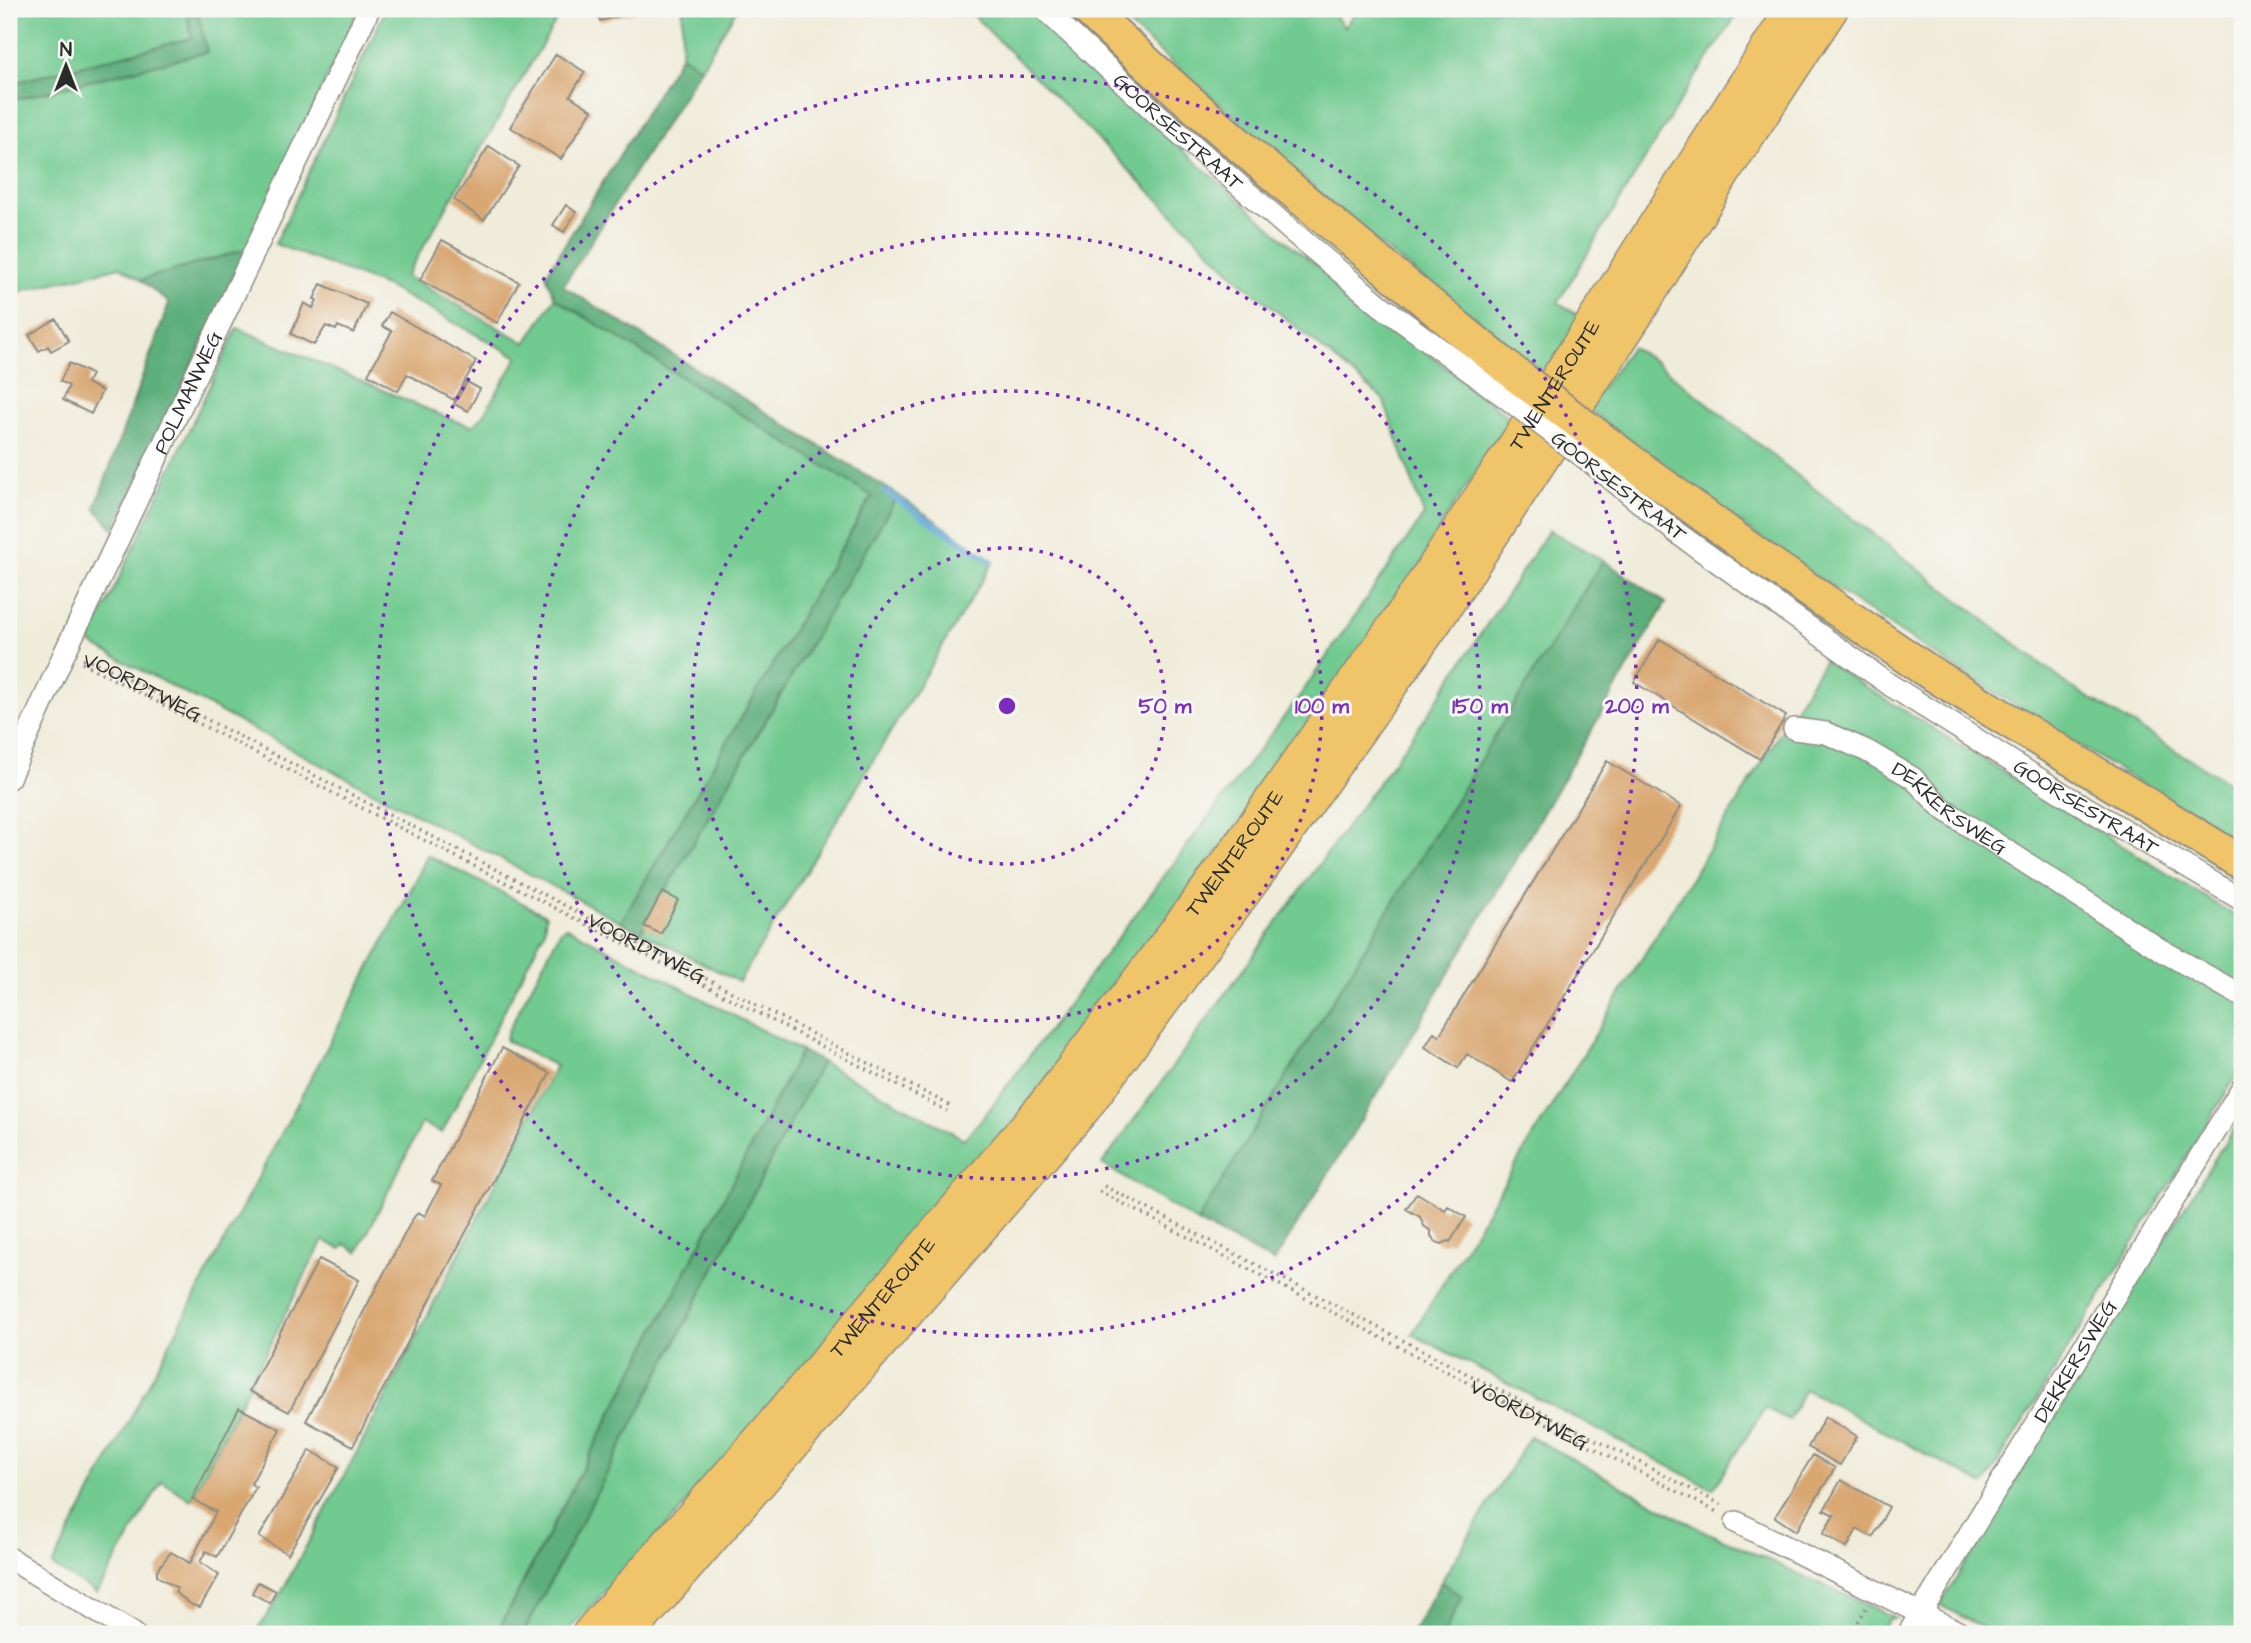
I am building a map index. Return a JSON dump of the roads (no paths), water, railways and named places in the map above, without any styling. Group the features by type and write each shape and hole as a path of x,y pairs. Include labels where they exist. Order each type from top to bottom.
{"highway":[{"name":"TWENTEROUTE","path":"590,1634 766,1434 1049,1101 1232,858 1406,611 1513,450 1794,9"},
{"name":"TWENTEROUTE","path":"627,1634 1083,1108 1262,866 1435,620 1629,324 1728,164 1830,9"}],"main road":[{"name":"GOORSESTRAAT","path":"1088,9 1509,384 1603,457 1756,554 1926,670 2242,863"}],"street":[{"name":"POLMANWEG","path":"9,778 64,654 369,9"},
{"name":"GOORSESTRAAT","path":"1044,9 1154,111 1380,305 1509,384"},
{"name":"GOORSESTRAAT","path":"1603,457 1676,533 1890,685 2060,792 2242,900"},
{"name":"DEKKERSWEG","path":"1794,729 1826,733 1867,751 1913,778 1941,807 1964,823 2161,950 2242,996"},
{"name":"DEKKERSWEG","path":"1908,1634 2242,1088"},
{"path":"1736,1522 1962,1634"},
{"path":"9,1558 134,1634"}],"waterway":[{"path":"884,491 991,561"}]}
